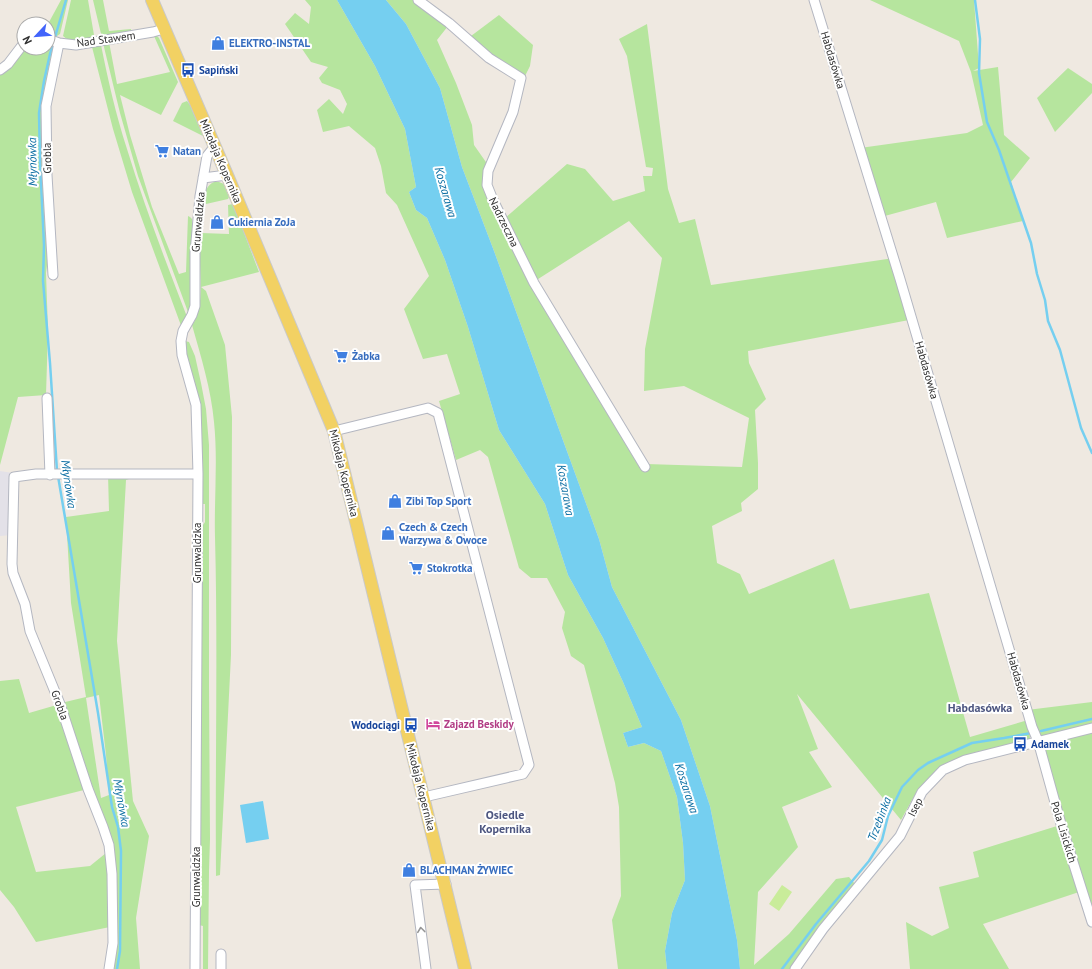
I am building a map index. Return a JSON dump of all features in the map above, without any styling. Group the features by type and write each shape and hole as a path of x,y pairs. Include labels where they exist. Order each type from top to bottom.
{"main road":[{"name":"Mikołaja Kopernika","path":"152,0 215,146 334,432 466,969"}],"street":[{"name":"Nadrzeczna","path":"418,0 449,23 489,58 521,78 512,112 488,171 487,185 534,283 645,467"},
{"name":"Habdasówka","path":"814,0 898,272 1032,727 1038,741"},
{"name":"Nad Stawem","path":"56,42 76,45 164,29"},
{"name":"Grobla","path":"53,275 47,175 46,106 59,43"},
{"path":"0,70 8,64 16,54"},
{"name":"Grunwaldzka","path":"195,969 198,474 196,405 182,355 180,341 195,306 195,253 200,196 207,156 215,146"},
{"path":"203,178 227,175"},
{"path":"47,398 50,475"},
{"path":"334,432 428,408 438,413 528,765 523,774 424,797"},
{"name":"Grobla","path":"109,969 113,943 112,874 109,845 88,789 60,704 30,631 25,604 13,573 14,477 36,474 198,474"},
{"name":"Isep","path":"795,969 824,929 900,836 922,792 943,770 966,760 1092,728"},
{"name":"Pola Lisickich","path":"1038,741 1061,824 1092,922"},
{"path":"426,969 415,885 446,884"},
{"path":"221,954 221,969"}],"shaded area":[{"path":"0,471 13,473 11,535 0,536"}],"green space":[{"path":"61,0 68,0 60,34 56,37 56,16 52,16"},
{"path":"71,0 88,0 94,35 93,38 81,41 70,41 63,36"},
{"path":"93,0 103,0 109,31 131,29 131,33 102,38"},
{"path":"305,0 337,0 375,66 405,129 416,187 409,192 416,210 427,218 445,260 468,327 499,430 545,504 568,575 603,638 642,727 623,733 628,747 644,743 661,751 677,797 683,843 685,880 672,913 665,951 667,969 618,969 612,920 621,896 619,807 615,783 584,665 571,656 562,628 565,612 547,578 531,578 519,568 488,457 480,450 456,460 439,401 460,394 447,354 423,359 404,309 429,276 397,205 386,193 381,166 375,148 349,126 323,132 317,110 329,99 343,114 347,104 340,90 322,83 319,78 328,67 311,62 285,24 295,13 309,24 311,7"},
{"path":"386,0 414,0 448,26 437,40 472,125 474,145 488,165 487,185 493,200 490,201 531,285 570,350 572,349 591,375 646,464 742,467 749,418 684,386 644,391 645,349 662,258 629,221 535,281 505,218 567,164 585,169 613,201 645,191 643,176 652,176 653,168 646,167 627,56 619,39 647,24 668,189 679,223 695,219 711,285 894,258 909,320 748,351 749,363 766,399 755,410 758,489 741,503 742,511 712,526 717,563 740,574 749,594 834,559 850,609 929,593 970,737 1028,720 1030,739 940,767 918,789 901,820 797,694 818,749 809,752 832,787 782,807 798,847 758,892 754,965 789,934 836,879 849,877 855,884 822,925 791,969 740,969 737,940 710,806 681,720 612,587 599,539 462,167 440,88 406,24"},
{"path":"870,0 974,0 979,68 973,71 998,67 1004,135 1030,158 1011,182 1023,221 947,238 936,202 881,217 860,148 967,133 983,125 971,72 959,41"},
{"path":"499,15 533,45 530,66 525,76 467,39"},
{"path":"154,36 159,38 178,82 161,115 120,95 130,135 152,207 179,274 186,272 188,216 192,219 192,301 188,312 138,176 120,113 103,43 109,42 117,84 170,72"},
{"path":"101,45 109,84 134,171 156,236 189,322 183,331 132,192 113,129 92,47"},
{"path":"16,55 54,56 45,103 48,257 46,273 48,330 46,395 18,397 0,465 0,70"},
{"path":"1068,68 1092,84 1092,93 1055,132 1037,98"},
{"path":"187,101 203,136 173,121 182,103"},
{"path":"214,182 224,184 229,197 228,199 206,204 203,199 208,187"},
{"path":"233,204 259,272 201,287 206,291 225,345 232,417 231,655 220,875 216,876 215,436 213,410 208,385 192,325 196,319 200,303 201,233 229,234 228,205"},
{"path":"185,341 189,342 195,356 206,409 209,445 210,839 208,969 203,969 203,926 199,925 200,536 203,536 205,504 200,504 201,445"},
{"path":"108,474 144,474 126,480 117,641 133,801 149,836 136,918 140,969 114,969 116,947 115,877 61,703 86,697 71,603 66,517 109,511","holes":["99,695 109,795 101,798 86,698"]},
{"path":"19,679 29,713 60,704 88,789 16,807 36,872 90,866 106,853 110,927 36,942 14,907 0,890 0,681"},
{"path":"1092,702 1092,925 1079,892 983,924 1009,969 910,969 906,922 932,936 949,928 939,887 979,877 973,852 1057,826 1027,710"},
{"path":"782,885 792,892 779,911 769,904"}],"water":[{"name":"Koszarawa","path":"337,0 386,0 406,24 440,88 462,167 599,539 612,587 681,720 710,806 737,940 740,969 667,969 665,951 672,913 685,880 683,843 677,797 661,751 644,743 628,747 623,733 642,727 603,638 568,575 545,504 499,430 468,327 445,260 427,218 416,210 409,192 416,187 405,129 375,66"},
{"path":"263,801 269,839 246,843 240,805"}],"waterway":[{"name":"Młynówka","path":"57,471 43,281 44,245 39,113 50,54 66,0"},
{"path":"975,0 980,39 979,73 987,122 999,150 1031,243 1037,274 1045,300 1048,321 1060,350 1081,428 1092,453"},
{"name":"Młynówka","path":"58,476 98,713 112,807 118,827 121,851 120,951 117,969"},
{"name":"Trzebinka","path":"1041,731 1092,719"},
{"name":"Trzebinka","path":"782,969 816,924 869,861 882,840 888,816 902,787 918,770 928,763 972,743 1031,733"}],"place":[{"name":"ELEKTRO-INSTAL","path":"218,43"},
{"name":"Sapiński","path":"188,70"},
{"name":"Natan","path":"162,151"},
{"name":"Cukiernia ZoJa","path":"217,222"},
{"name":"Żabka","path":"341,356"},
{"name":"Zibi Top Sport","path":"395,501"},
{"name":"Czech & Czech Warzywa & Owoce","path":"388,533"},
{"name":"Stokrotka","path":"416,568"},
{"name":"Zajazd Beskidy","path":"433,724"},
{"name":"Wodociągi","path":"411,725"},
{"name":"Adamek","path":"1020,744"},
{"name":"BLACHMAN ŻYWIEC","path":"409,870"}],"district":[{"name":"Habdasówka","path":"980,707"},
{"name":"Osiedle Kopernika","path":"505,821"}]}
